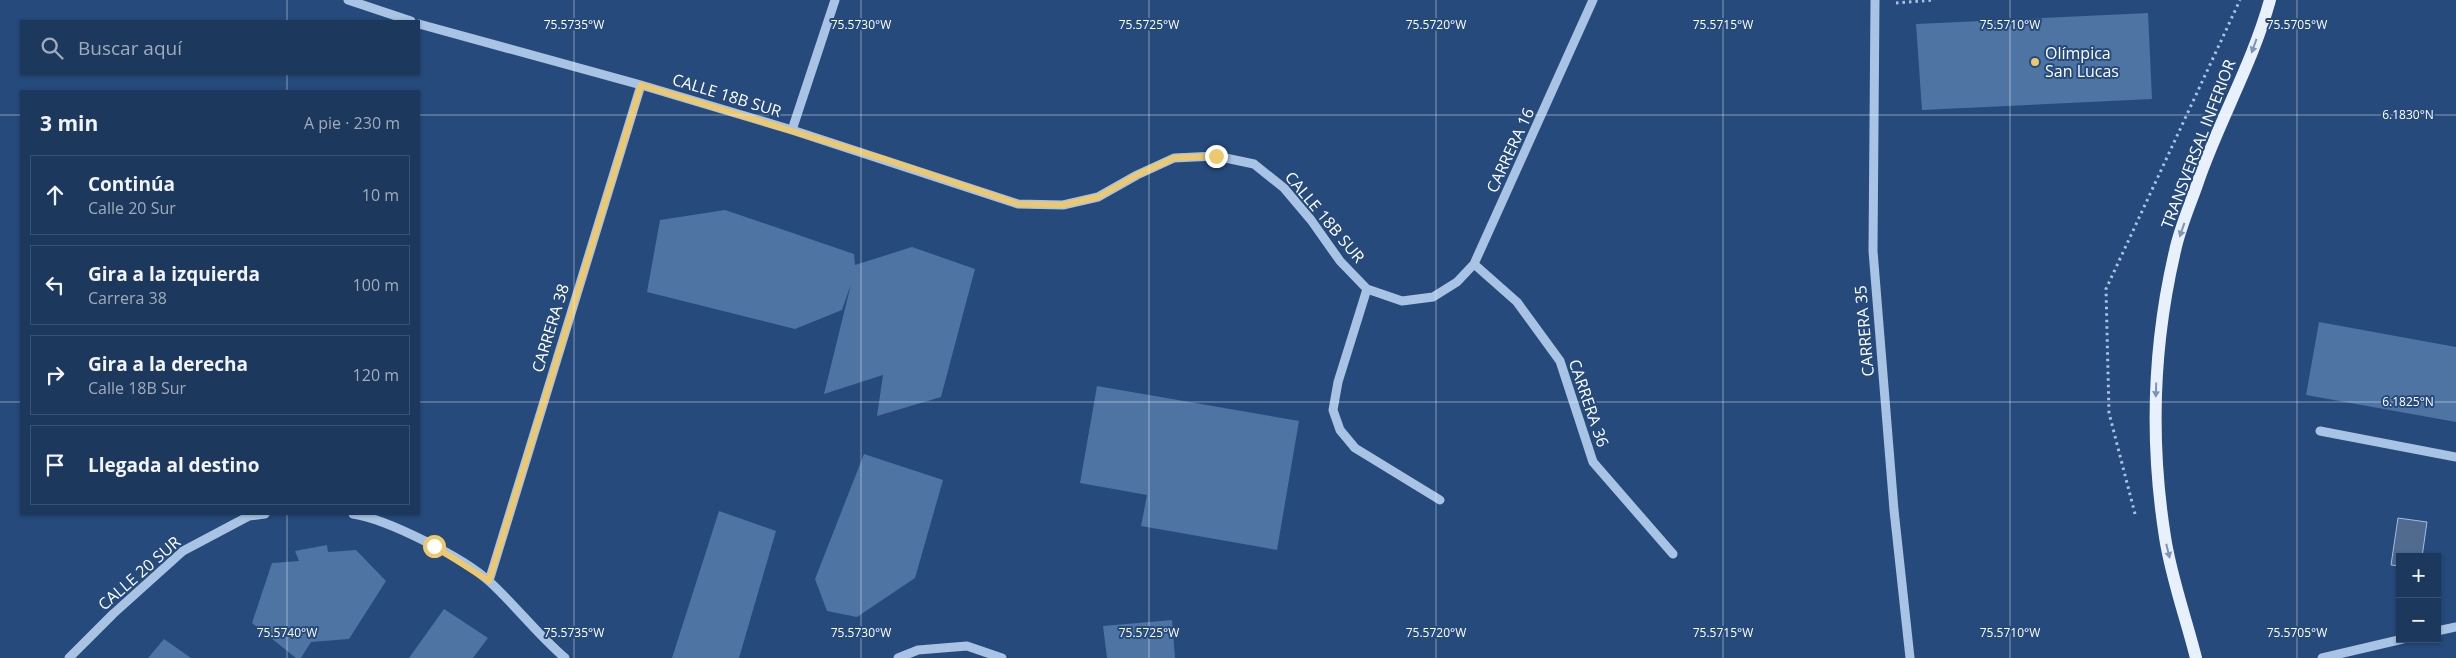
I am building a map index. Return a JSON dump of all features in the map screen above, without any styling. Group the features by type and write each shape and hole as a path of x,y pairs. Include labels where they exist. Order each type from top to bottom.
{"main road":[{"name":"TRANSVERSAL INFERIOR","path":"2196,658 2165,539 2155,456 2156,378 2165,304 2175,250 2200,177 2272,2"}],"street":[{"path":"348,0 408,20"},
{"path":"792,130 835,0"},
{"name":"CARRERA 16","path":"1433,297 1457,282 1474,264 1593,0"},
{"name":"CARRERA 35","path":"1876,2 1873,251 1894,510 1910,658"},
{"name":"CALLE 18B SUR","path":"420,24 641,85 792,130 1018,204 1063,205 1098,197 1137,175 1174,158 1216,156 1254,164 1284,188 1311,220 1340,261 1367,289 1402,301 1433,297"},
{"name":"CARRERA 38","path":"489,581 641,85"},
{"name":"CARRERA 36","path":"1474,264 1517,302 1560,361 1593,462 1674,554"},
{"path":"1367,289 1338,382 1334,410 1340,430 1355,448 1440,500"},
{"path":"2320,431 2456,457"},
{"name":"CALLE 20 SUR","path":"69,658 112,614 183,551 249,516 257,515"},
{"path":"360,515 368,516 434,546 489,581 549,644 565,658"},
{"path":"2441,630 2456,627"},
{"path":"2322,658 2396,641"},
{"path":"898,658 918,650 967,646 1002,658"}],"path":[{"path":"1876,2 1935,0"}],"water":[{"path":"2398,518 2427,522 2423,553 2396,553 2396,566 2391,565"}],"building":[{"name":"Olímpica San Lucas","path":"2148,13 2152,99 1922,110 1916,24"},
{"path":"725,210 854,254 855,265 912,247 975,269 941,397 877,416 883,375 824,394 851,284 842,310 795,329 647,292 660,220"},
{"path":"2319,322 2456,347 2456,422 2306,395"},
{"path":"1097,386 1299,421 1277,550 1141,526 1147,495 1080,483"},
{"path":"864,454 943,480 915,578 857,617 827,611 815,579"},
{"path":"719,511 776,531 739,658 672,658"},
{"path":"327,545 328,552 356,550 386,581 349,639 311,642 301,658 296,658 252,623 272,563 299,561 295,551"},
{"path":"444,609 488,638 473,658 409,658"},
{"path":"1172,620 1175,658 1107,658 1103,626"},
{"path":"164,639 191,658 148,658"}],"place":[{"name":"Olímpica San Lucas","path":"2035,62"}],"route":[{"path":"434,546 489,581 641,85 884,159 1018,204 1063,205 1098,197 1137,175 1174,158 1216,156"}]}
